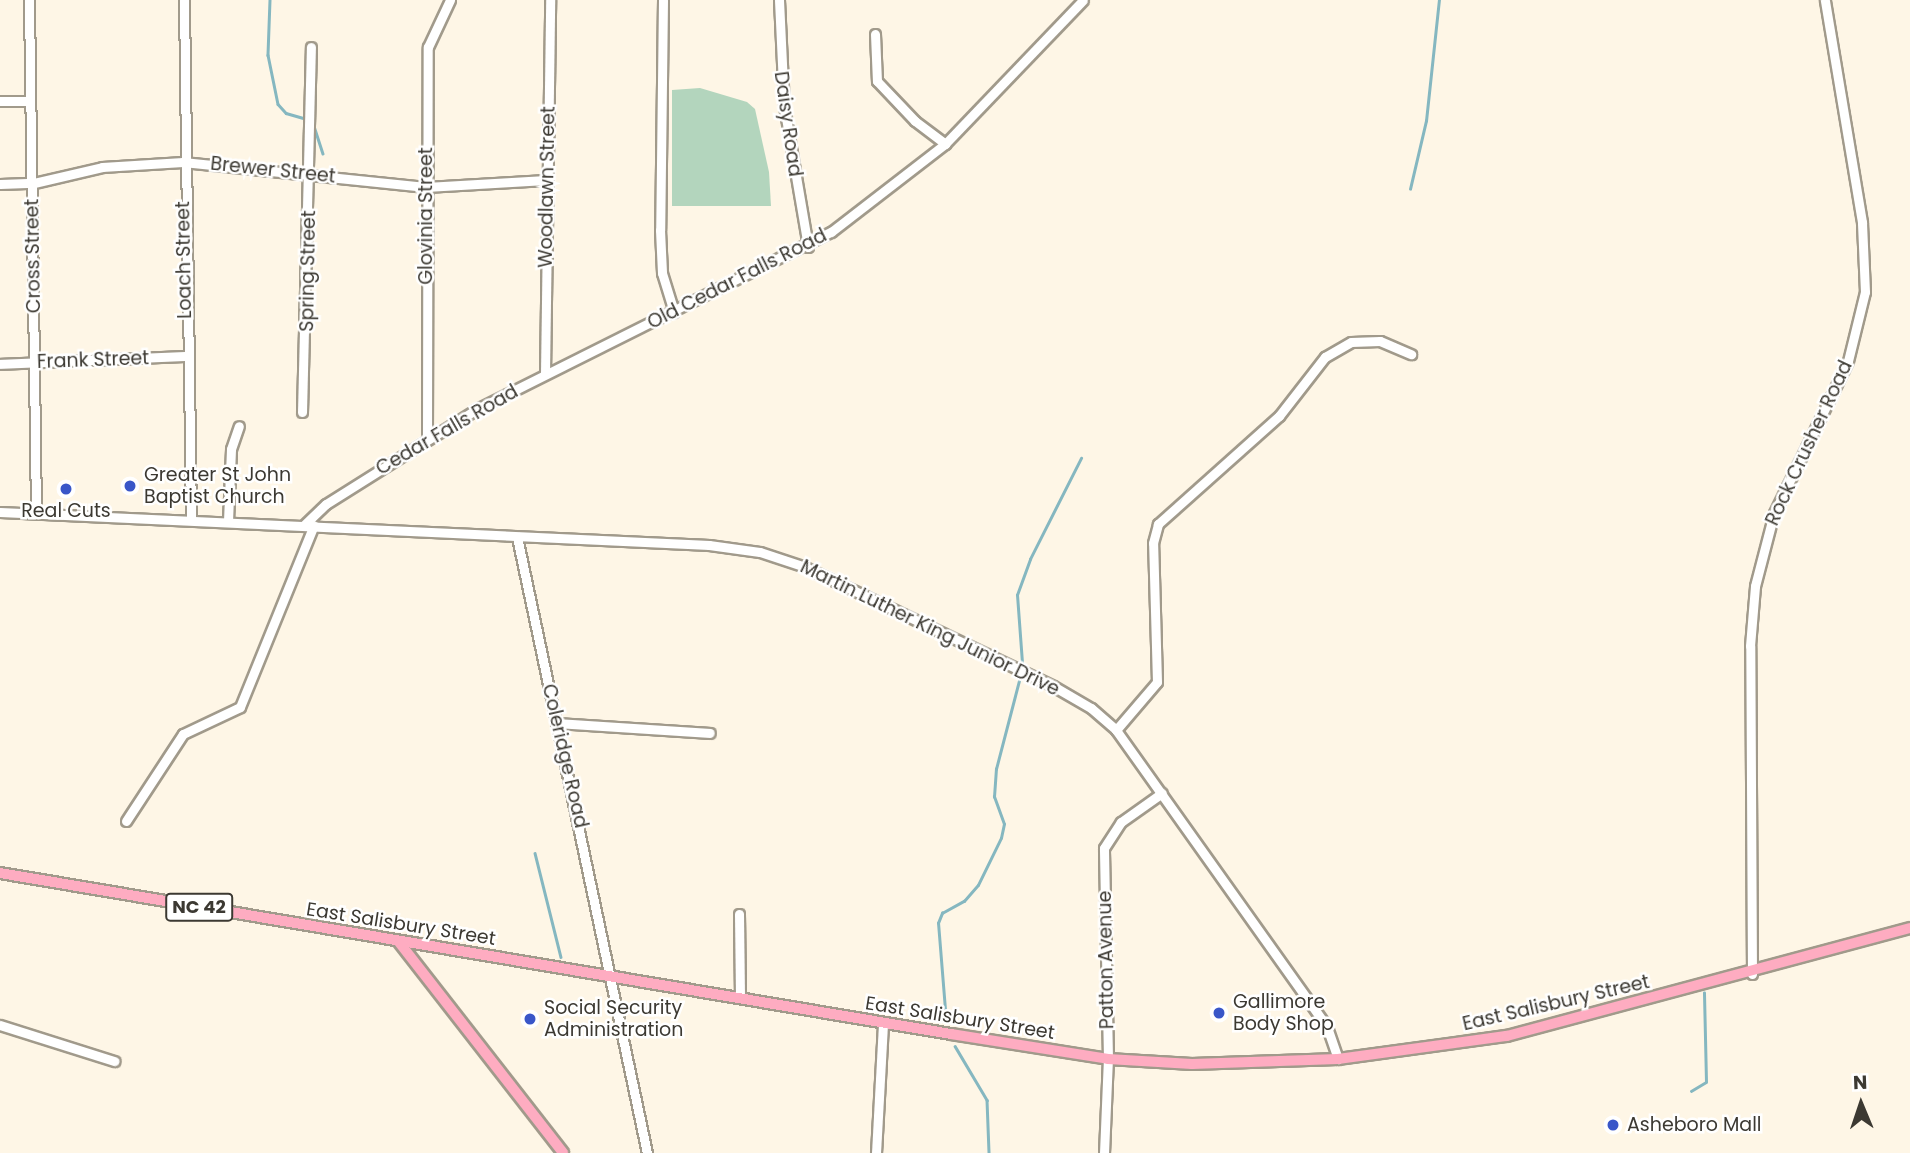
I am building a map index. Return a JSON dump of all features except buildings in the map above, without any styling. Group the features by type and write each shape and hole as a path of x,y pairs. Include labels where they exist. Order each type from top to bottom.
{"main road":[{"name":"East Salisbury Street","path":"0,873 883,1023 1108,1059 1192,1064 1339,1059 1507,1036 1752,974 1910,928"},
{"path":"398,942 563,1153"}],"street":[{"name":"Cross Street","path":"29,0 36,512"},
{"name":"Loach Street","path":"184,0 183,162 191,519"},
{"name":"Glovinia Street","path":"426,438 428,47 444,20 450,0"},
{"name":"Woodlawn Street","path":"545,374 550,0"},
{"path":"663,0 662,273 674,312"},
{"name":"Daisy Road","path":"779,0 784,106 808,247"},
{"name":"Old Cedar Falls Road","path":"599,348 808,247 889,191 945,144 1073,5 1083,0"},
{"name":"Rock Crusher Road","path":"1752,974 1750,659 1755,586 1774,513 1848,361 1865,292 1862,222 1825,0"},
{"path":"875,34 877,81 915,121 945,144"},
{"name":"Spring Street","path":"302,412 310,175 311,47"},
{"path":"0,101 30,100"},
{"name":"Brewer Street","path":"0,184 32,183 102,166 183,162 426,187 546,180"},
{"path":"1116,730 1157,682 1153,543 1158,524 1279,416 1325,358 1351,342 1380,341 1411,354"},
{"name":"Cedar Falls Road","path":"309,525 326,504 426,438 599,348"},
{"name":"Frank Street","path":"0,364 186,356"},
{"path":"228,521 231,449 239,426"},
{"name":"Martin Luther King Junior Drive","path":"0,512 709,545 791,561 1053,686 1116,730 1327,1027 1339,1059"},
{"path":"126,821 183,734 240,707 309,525"},
{"name":"Coleridge Road","path":"517,537 648,1153"},
{"path":"556,723 710,733"},
{"name":"Patton Avenue","path":"1104,1153 1108,1059 1104,848 1121,822 1162,793"},
{"path":"739,914 740,998"},
{"path":"876,1153 883,1023"},
{"path":"0,1025 114,1060"}],"green space":[{"path":"700,88 747,102 755,109 769,172 771,206 672,206 672,90"}],"waterway":[{"path":"270,0 268,55 278,104 286,113 307,119"},
{"path":"1410,189 1426,121 1439,0"},
{"path":"313,123 323,153"},
{"path":"1022,663 1017,595 1030,559 1081,458"},
{"path":"946,1022 938,923 942,913 964,901 978,885 1001,838 1004,824 994,797 996,769 1020,677"},
{"path":"535,853 561,957"},
{"path":"1691,1091 1706,1082 1704,993"},
{"path":"955,1046 987,1100 989,1153"}],"place":[{"name":"Greater St John Baptist Church","path":"130,486"},
{"name":"Real Cuts","path":"66,489"},
{"name":"Gallimore Body Shop","path":"1219,1013"},
{"name":"Social Security Administration","path":"530,1019"},
{"name":"Asheboro Mall","path":"1613,1125"}]}
